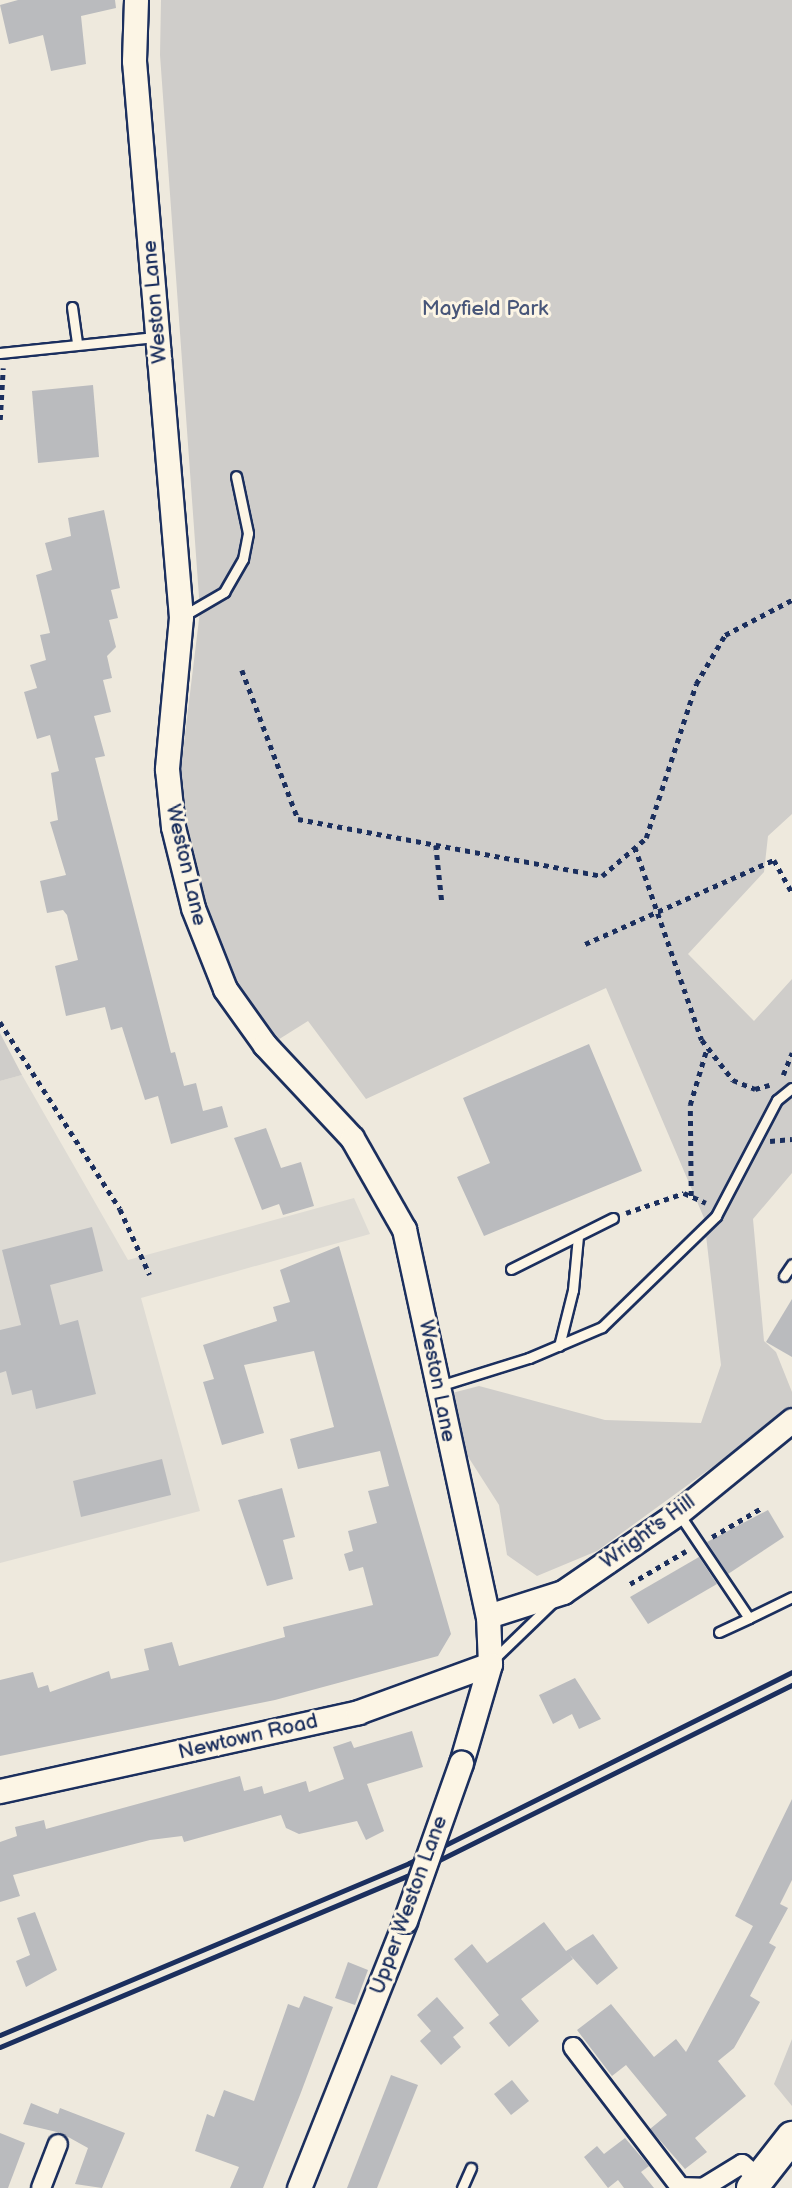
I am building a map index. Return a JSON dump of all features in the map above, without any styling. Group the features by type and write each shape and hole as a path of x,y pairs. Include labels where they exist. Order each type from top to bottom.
{"main road":[{"path":"757,2184 792,2137"}],"street":[{"name":"Weston Lane","path":"136,0 134,61 181,617 167,769 173,827 199,929 225,989 247,1023 352,1138 395,1208 411,1254 488,1616"},
{"name":"Wright's Hill","path":"488,1616 563,1592 678,1513 792,1420"},
{"name":"Upper Weston Lane","path":"299,2188 405,1921 461,1763 490,1664 488,1616"},
{"name":"Newtown Road","path":"0,1791 358,1712 490,1664"},
{"path":"573,2047 680,2187 704,2188 742,2164 757,2184"},
{"path":"41,2188 58,2144"}],"lane":[{"path":"72,307 78,344"},
{"path":"2,353 158,337"},
{"path":"181,617 224,592 243,559 248,533 236,476"},
{"path":"437,1386 559,1346 602,1327 720,1209 777,1100 792,1088"},
{"path":"511,1269 613,1218"},
{"path":"559,1346 573,1290 578,1236"},
{"path":"784,1276 792,1264"},
{"path":"678,1513 749,1618"},
{"path":"490,1664 563,1592"},
{"path":"719,1632 792,1597"},
{"path":"462,2188 471,2168"}],"path":[{"path":"0,420 2,353"},
{"path":"242,670 298,819 602,876 646,838 696,684 725,635 792,600"},
{"path":"436,845 442,902"},
{"path":"635,848 707,1048 733,1080 755,1089 780,1082"},
{"path":"585,944 774,860 792,893"},
{"path":"0,1022 120,1209 150,1275"},
{"path":"691,1196 690,1105 707,1048"},
{"path":"613,1218 676,1195 691,1196 720,1209"}],"shaded area":[{"path":"22,1075 128,1260 354,1198 370,1234 141,1298 200,1511 0,1563 0,1081"}],"green space":[{"name":"Mayfield Park","path":"161,0 792,0 792,814 768,836 764,872 688,954 754,1021 792,979 792,1173 753,1219 764,1341 776,1352 792,1392 792,1409 597,1551 537,1576 507,1555 499,1505 458,1441 452,1393 479,1386 605,1420 701,1423 721,1365 704,1218 606,988 366,1099 308,1021 273,1043 221,956 199,901 179,784 200,611 160,55"},
{"path":"0,1033 22,1075 0,1081"},
{"path":"792,2039 792,2106 774,2084"}],"building":[{"path":"18,0 115,0 116,8 81,16 86,64 51,71 43,35 9,44 0,5"},
{"path":"93,385 99,457 38,463 32,391"},
{"path":"104,510 120,588 111,590 118,618 109,620 116,647 107,656 112,678 103,680 111,712 94,716 105,756 95,758 171,1053 175,1052 184,1086 196,1083 203,1111 222,1106 228,1127 171,1144 158,1096 145,1100 122,1027 111,1030 105,1007 66,1016 55,966 78,960 67,915 63,910 47,913 40,881 66,875 50,822 58,820 51,773 59,771 50,735 37,739 24,692 37,688 30,665 46,660 40,635 50,633 36,575 52,570 45,543 71,536 68,518"},
{"path":"589,1044 642,1171 484,1236 457,1177 490,1163 463,1098"},
{"path":"266,1128 281,1168 301,1162 314,1206 283,1215 279,1204 262,1210 234,1138"},
{"path":"92,1227 103,1271 50,1285 60,1325 78,1320 96,1394 36,1409 32,1390 12,1395 6,1371 0,1373 0,1330 21,1325 2,1250"},
{"path":"339,1246 451,1634 438,1656 275,1700 0,1756 0,1680 33,1672 38,1688 48,1685 50,1692 109,1671 111,1679 149,1670 144,1649 172,1642 179,1666 285,1637 283,1627 373,1605 363,1567 349,1571 344,1554 353,1551 348,1531 377,1523 368,1491 389,1486 380,1451 298,1469 290,1439 334,1427 314,1351 244,1365 264,1433 222,1445 203,1382 214,1379 203,1345 277,1321 273,1307 290,1302 280,1270"},
{"path":"792,1299 792,1357 766,1342"},
{"path":"162,1459 171,1495 81,1517 73,1481"},
{"path":"282,1488 295,1537 283,1540 293,1579 267,1586 238,1500"},
{"path":"768,1510 784,1537 728,1574 707,1542"},
{"path":"699,1557 717,1584 648,1624 630,1597"},
{"path":"575,1678 601,1719 579,1729 572,1714 553,1724 539,1695"},
{"path":"412,1731 423,1767 367,1784 384,1831 366,1840 357,1821 299,1834 286,1828 281,1815 184,1842 182,1836 150,1840 13,1875 20,1896 0,1902 0,1842 17,1836 15,1827 44,1820 46,1829 240,1776 244,1791 262,1786 264,1794 306,1781 309,1792 344,1779 333,1747 351,1741 354,1748"},
{"path":"792,1799 792,1880 780,1904 788,1908 769,1943 776,1947 750,1996 760,2002 734,2048 718,2061 746,2096 695,2138 707,2152 685,2169 650,2129 667,2115 626,2065 612,2076 577,2030 611,2004 654,2057 676,2039 686,2052 753,1926 735,1916"},
{"path":"35,1912 57,1970 26,1987 16,1961 30,1955 17,1918"},
{"path":"544,1922 566,1951 593,1934 618,1968 597,1985 569,1954 573,1959 521,1999 539,2021 509,2047 489,2023 499,2015 454,1959 472,1944 487,1963"},
{"path":"348,1962 368,1970 355,2005 335,1998"},
{"path":"304,1996 333,2007 300,2095 263,2188 230,2188 239,2167 195,2151 207,2114 214,2117 224,2090 254,2101 288,2004 299,2008"},
{"path":"437,1997 464,2028 453,2037 461,2047 441,2065 420,2041 431,2031 417,2015"},
{"path":"391,2075 418,2085 377,2188 347,2188"},
{"path":"512,2080 529,2101 511,2115 494,2094"},
{"path":"31,2103 58,2114 60,2108 125,2133 102,2188 75,2184 88,2148 61,2133 23,2124"},
{"path":"0,2133 25,2143 8,2188 0,2188"},
{"path":"625,2138 649,2166 641,2172 654,2188 624,2188 618,2180 608,2188 584,2157 597,2146 604,2154"}],"railway":[{"path":"0,2035 409,1863 792,1672"},
{"path":"0,2047 407,1876 792,1685"}]}
